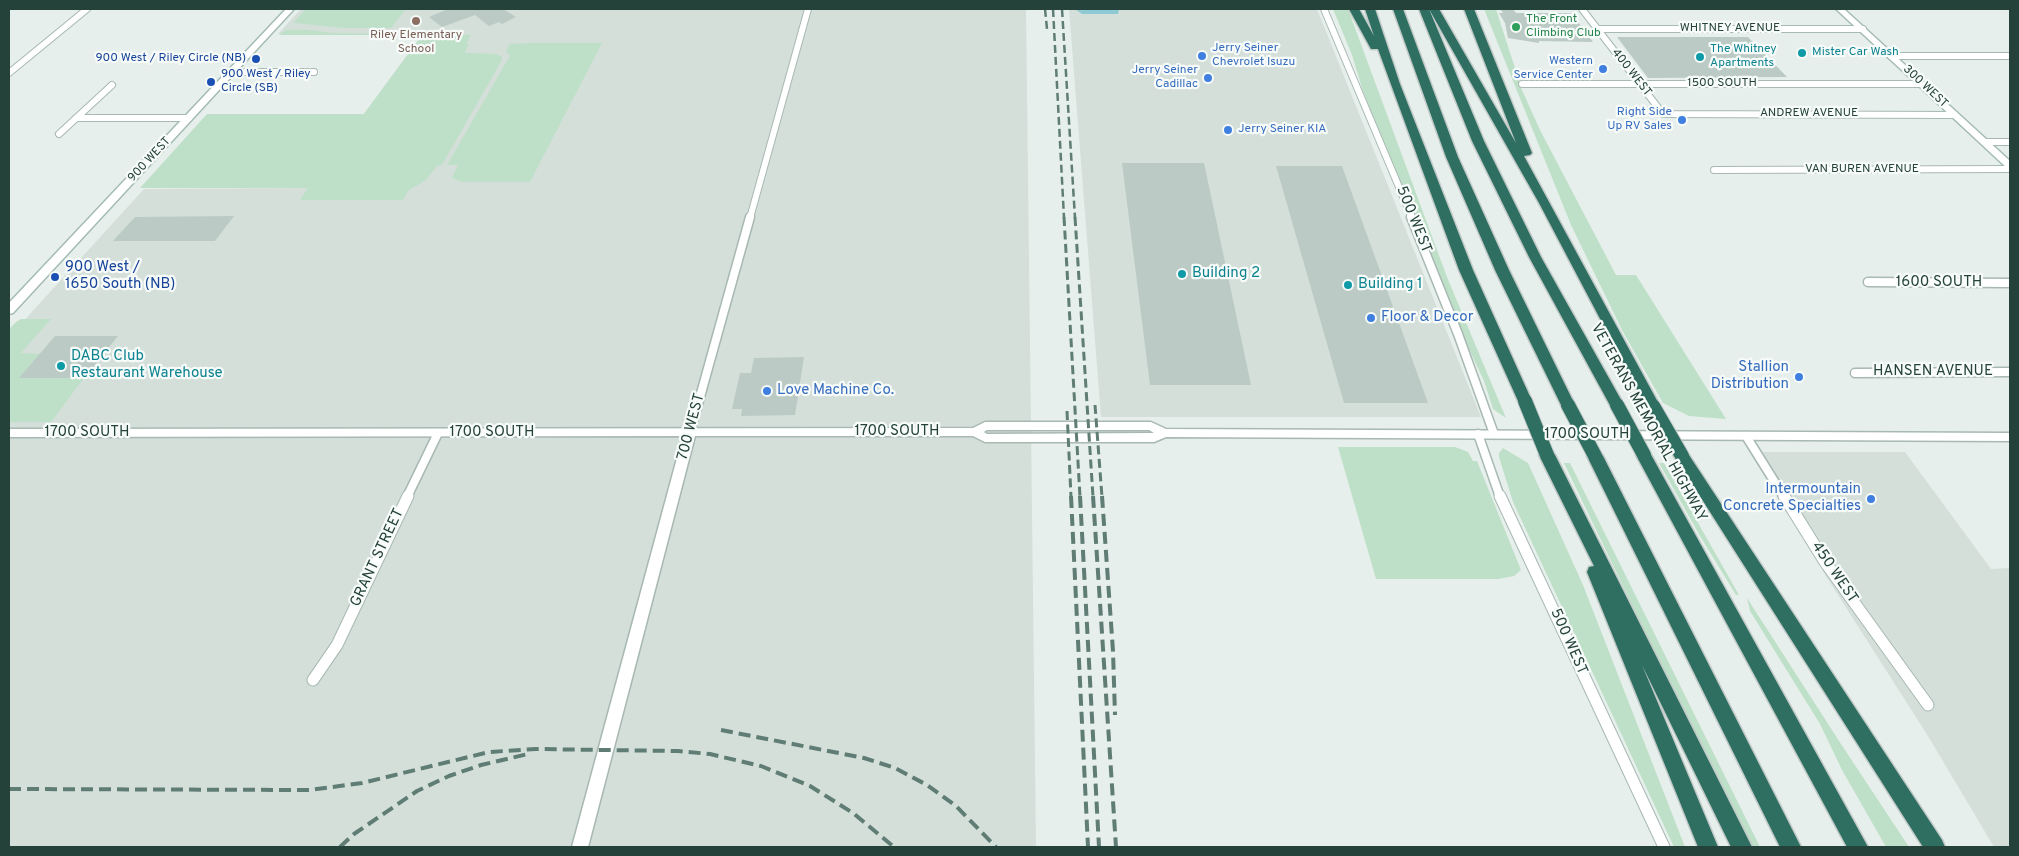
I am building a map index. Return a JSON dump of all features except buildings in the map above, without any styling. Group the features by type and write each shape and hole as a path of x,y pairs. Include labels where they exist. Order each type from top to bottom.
{"highway":[{"path":"1354,9 1395,84"},
{"path":"1370,9 1395,84 1466,270 1525,401 1708,847"},
{"path":"1398,9 1452,157 1502,270 1791,847"},
{"name":"VETERANS MEMORIAL HIGHWAY","path":"1424,9 1478,141 1535,257 1834,803 1860,847"},
{"path":"1434,9 1545,203 1653,406 1682,456 1935,847"},
{"path":"1469,9 1545,203"},
{"path":"1547,455 1742,847"},
{"path":"1903,798 1931,847"}],"main road":[{"name":"900 WEST","path":"9,310 290,9"},
{"name":"300 WEST","path":"1840,9 1985,142 2010,168"}],"street":[{"path":"9,73 87,9"},
{"name":"700 WEST","path":"580,847 690,433 808,9"},
{"name":"500 WEST","path":"1324,9 1396,178 1458,334 1494,434"},
{"name":"400 WEST","path":"1582,9 1662,114"},
{"name":"WHITNEY AVENUE","path":"1597,29 1863,30"},
{"path":"1891,56 2010,56"},
{"path":"231,72 314,72"},
{"name":"1500 SOUTH","path":"1522,84 1921,84"},
{"path":"59,134 112,85"},
{"name":"ANDREW AVENUE","path":"1662,114 1955,115"},
{"path":"76,118 189,118"},
{"path":"1985,142 2010,142"},
{"name":"VAN BUREN AVENUE","path":"1714,170 2010,168"},
{"name":"1600 SOUTH","path":"1868,282 2010,283"},
{"name":"HANSEN AVENUE","path":"1855,373 2010,372"},
{"name":"1700 SOUTH","path":"9,433 975,432 985,438 1154,438 1164,433 2010,437"},
{"name":"GRANT STREET","path":"313,680 337,645 438,433"},
{"name":"500 WEST","path":"1478,434 1503,505 1547,594 1664,847"},
{"name":"450 WEST","path":"1746,436 1825,562 1928,705"}],"shaded area":[{"path":"301,9 1026,9 1036,847 9,847 9,337 144,189 309,188 422,35 278,34"},
{"path":"1069,9 1317,9 1481,417 1101,417"},
{"path":"1762,452 1905,452 1991,569 2010,568 2010,847 1994,847 1928,736 1822,570 1833,568"}],"green space":[{"path":"306,9 406,9 391,28 343,28 295,23"},
{"path":"1333,9 1348,9 1447,277 1506,418 1493,409 1484,381 1459,328 1383,143 1363,91 1352,55"},
{"path":"1484,9 1496,9 1522,90 1540,130 1616,275 1636,275 1726,419 1689,416 1663,403 1622,330 1571,225"},
{"path":"286,30 333,33 471,35 466,43 469,44 466,53 496,54 502,57 502,60 442,165 437,166 426,180 408,191 403,200 300,200 308,188 140,188 207,114 364,114 422,35 279,35"},
{"path":"602,43 530,182 462,182 452,178 458,165 447,165 510,56 506,51 510,44"},
{"path":"21,319 51,319 21,353 40,354 19,378 84,378 51,422 9,422 9,329"},
{"path":"1338,447 1455,447 1468,452 1473,461 1477,461 1521,570 1514,576 1498,579 1376,579"},
{"path":"1503,448 1528,463 1583,585 1685,847 1674,847 1513,502 1499,457 1499,453"},
{"path":"1564,463 1570,463 1760,847 1748,847"},
{"path":"1659,463 1664,463 1739,595 1736,595 1700,536"},
{"path":"1747,598 1909,847 1886,847 1842,770 1820,724 1750,611"}],"water":[{"path":"1075,9 1127,10 1119,10 1118,14 1082,14"}],"railway":[{"path":"1045,9 1047,29"},
{"path":"1053,9 1064,218"},
{"path":"1062,9 1075,218"},
{"path":"1064,217 1080,497"},
{"path":"1075,217 1093,497"},
{"path":"1095,405 1102,497"},
{"path":"1067,411 1071,497"},
{"path":"1071,496 1088,847"},
{"path":"1080,496 1099,847"},
{"path":"1093,496 1116,847"},
{"path":"1102,496 1113,651 1115,715"},
{"path":"721,730 864,758 895,768 927,785 956,806 996,847"},
{"path":"9,789 310,790 362,783 489,752 536,749 678,751 710,754 761,766 810,786 853,813 894,847"},
{"path":"340,847 354,834 417,791 449,776 481,765 528,754"}],"place":[{"name":"Riley Elementary School","path":"416,21"},
{"name":"The Front Climbing Club","path":"1516,27"},
{"name":"Mister Car Wash","path":"1802,53"},
{"name":"Jerry Seiner Chevrolet Isuzu","path":"1202,56"},
{"name":"The Whitney Apartments","path":"1700,57"},
{"name":"900 West / Riley Circle (NB)","path":"256,59"},
{"name":"Western Service Center","path":"1603,69"},
{"name":"Jerry Seiner Cadillac","path":"1208,78"},
{"name":"900 West / Riley Circle (SB)","path":"211,82"},
{"name":"Right Side Up RV Sales","path":"1682,120"},
{"name":"Jerry Seiner KIA","path":"1228,130"},
{"name":"Building 2","path":"1182,274"},
{"name":"900 West / 1650 South (NB)","path":"55,277"},
{"name":"Building 1","path":"1348,285"},
{"name":"Floor & Decor","path":"1371,318"},
{"name":"DABC Club Restaurant Warehouse","path":"61,366"},
{"name":"Stallion Distribution","path":"1799,377"},
{"name":"Love Machine Co.","path":"767,391"},
{"name":"Intermountain Concrete Specialties","path":"1871,499"}]}
